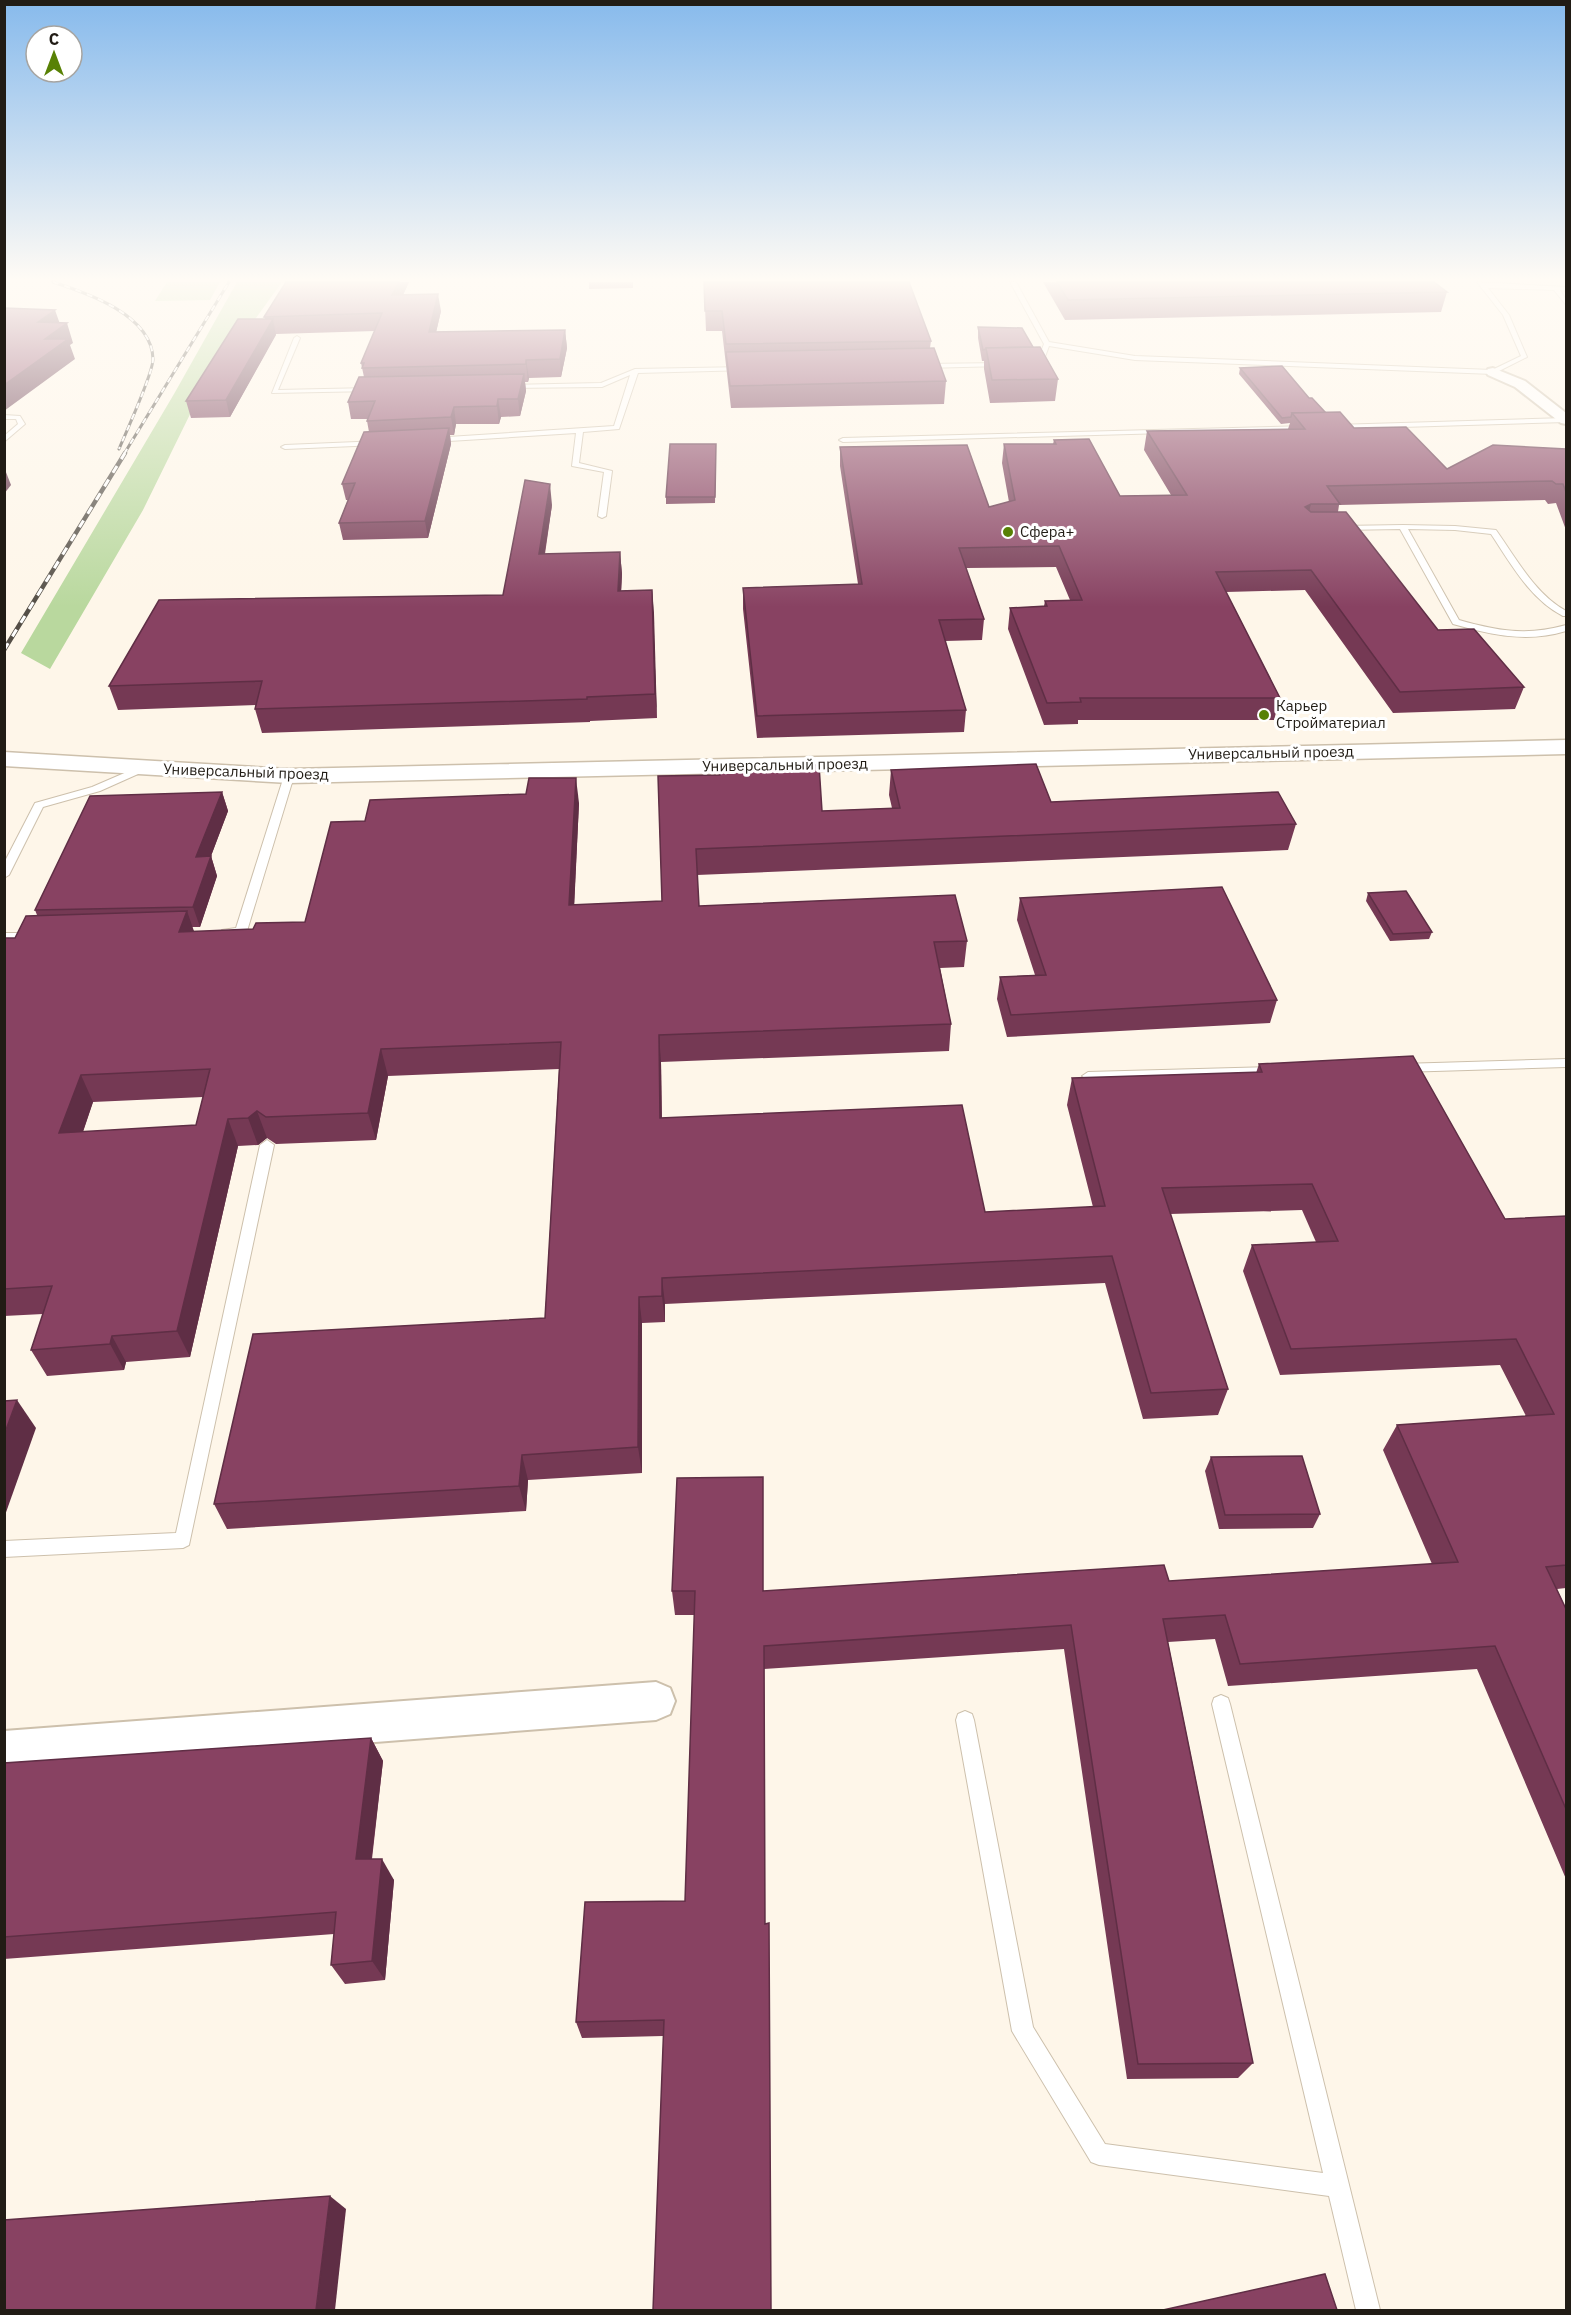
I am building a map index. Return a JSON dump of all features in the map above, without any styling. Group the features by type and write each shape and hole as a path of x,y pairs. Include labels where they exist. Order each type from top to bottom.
{"street":[{"path":"1528,390 1566,420"},
{"name":"Универсальный проезд","path":"4,759 289,777 1566,747"},
{"path":"4,1751 656,1701"}],"lane":[{"path":"275,390 274,392 378,390"},
{"path":"426,441 617,428 629,390"},
{"path":"4,417 18,417 22,424 4,440"},
{"path":"1329,427 1566,420"},
{"path":"843,440 1317,427"},
{"path":"580,430 575,464 608,471 602,516"},
{"path":"285,447 391,442"},
{"path":"1403,527 1456,622 1503,635 1548,634 1566,628"},
{"path":"1328,528 1455,528 1493,532 1542,598 1558,611 1566,614"},
{"path":"4,875 39,805 96,789 143,768"},
{"path":"217,932 241,931 289,777"},
{"path":"4,938 40,936"},
{"path":"1387,1068 1566,1064"},
{"path":"1088,1076 1291,1070"},
{"path":"4,1549 183,1540 267,1145"},
{"path":"1221,1704 1368,2310"},
{"path":"964,1720 1023,2031 1099,2154 1338,2186"}],"green space":[{"path":"176,390 204,390 143,510 50,669 21,653"}],"building":[{"path":"193,390 232,390 226,400 186,401"},
{"path":"353,390 520,390 518,399 498,399 497,406 454,407 451,417 367,421 375,401 348,402"},
{"path":"1259,390 1302,390 1326,413 1292,413 1291,417 1282,418"},
{"path":"1340,412 1354,428 1406,427 1447,469 1493,445 1566,449 1566,492 1563,484 1556,484 1552,481 1327,486 1340,504 1311,504 1305,507 1311,512 1346,512 1438,630 1474,629 1524,687 1400,692 1311,570 1216,572 1280,698 1080,698 1081,702 1047,703 1010,608 1047,606 1045,601 1082,600 1059,546 959,548 984,619 939,620 966,710 757,716 743,588 862,584 840,447 967,445 989,507 1015,500 1004,444 1056,444 1054,440 1089,439 1120,496 1187,495 1147,431 1305,429 1292,413"},
{"path":"449,428 425,521 339,523 355,483 342,484 364,432"},
{"path":"670,444 716,444 715,497 666,497"},
{"path":"525,480 550,484 539,554 620,552 618,591 652,590 655,694 587,697 587,699 255,709 262,681 109,686 159,600 503,595"},
{"path":"1036,764 1051,802 1278,792 1296,824 696,849 699,906 955,895 967,941 934,942 951,1024 659,1035 660,1118 962,1105 985,1212 1105,1206 1072,1078 1262,1072 1259,1064 1413,1056 1505,1219 1566,1216 1566,1565 1546,1567 1566,1609 1566,1809 1495,1646 1240,1664 1225,1615 1163,1619 1253,2063 1138,2064 1071,1625 764,1646 765,1924 769,1923 771,2310 653,2310 664,2020 576,2022 585,1902 685,1901 695,1591 672,1591 677,1478 763,1477 763,1591 1164,1565 1169,1581 1458,1562 1397,1425 1554,1414 1516,1339 1291,1349 1252,1245 1338,1241 1312,1184 1162,1188 1228,1389 1151,1393 1112,1256 662,1278 662,1296 639,1297 638,1447 522,1455 519,1486 214,1504 253,1334 545,1318 561,1042 381,1049 368,1113 266,1117 257,1111 248,1118 228,1119 177,1331 112,1336 110,1344 31,1350 52,1286 4,1289 4,938 15,938 26,916 187,911 179,932 253,929 256,923 305,922 331,822 365,821 370,800 526,794 529,778 576,778 569,905 662,901 658,776 720,775 721,766 819,765 822,811 900,808 891,770","holes":["210,1069 196,1125 59,1133 81,1075"]},
{"path":"222,792 196,857 211,856 193,907 35,910 90,796"},
{"path":"1222,887 1277,1000 1011,1015 1000,977 1046,975 1020,898"},
{"path":"1406,891 1432,932 1393,934 1368,893"},
{"path":"17,1400 4,1435 4,1401"},
{"path":"1302,1456 1320,1514 1225,1515 1211,1457"},
{"path":"371,1738 356,1859 382,1859 372,1961 331,1965 336,1912 4,1937 4,1763"},
{"path":"330,2196 316,2310 4,2310 4,2220"},
{"path":"1325,2274 1337,2310 1163,2310"}],"railway":[{"path":"119,449 144,390"},
{"path":"124,454 163,390"},
{"path":"4,650 125,453"}],"place":[{"name":"Сфера+","path":"1008,532"},
{"name":"Карьер Стройматериал","path":"1264,715"}]}
